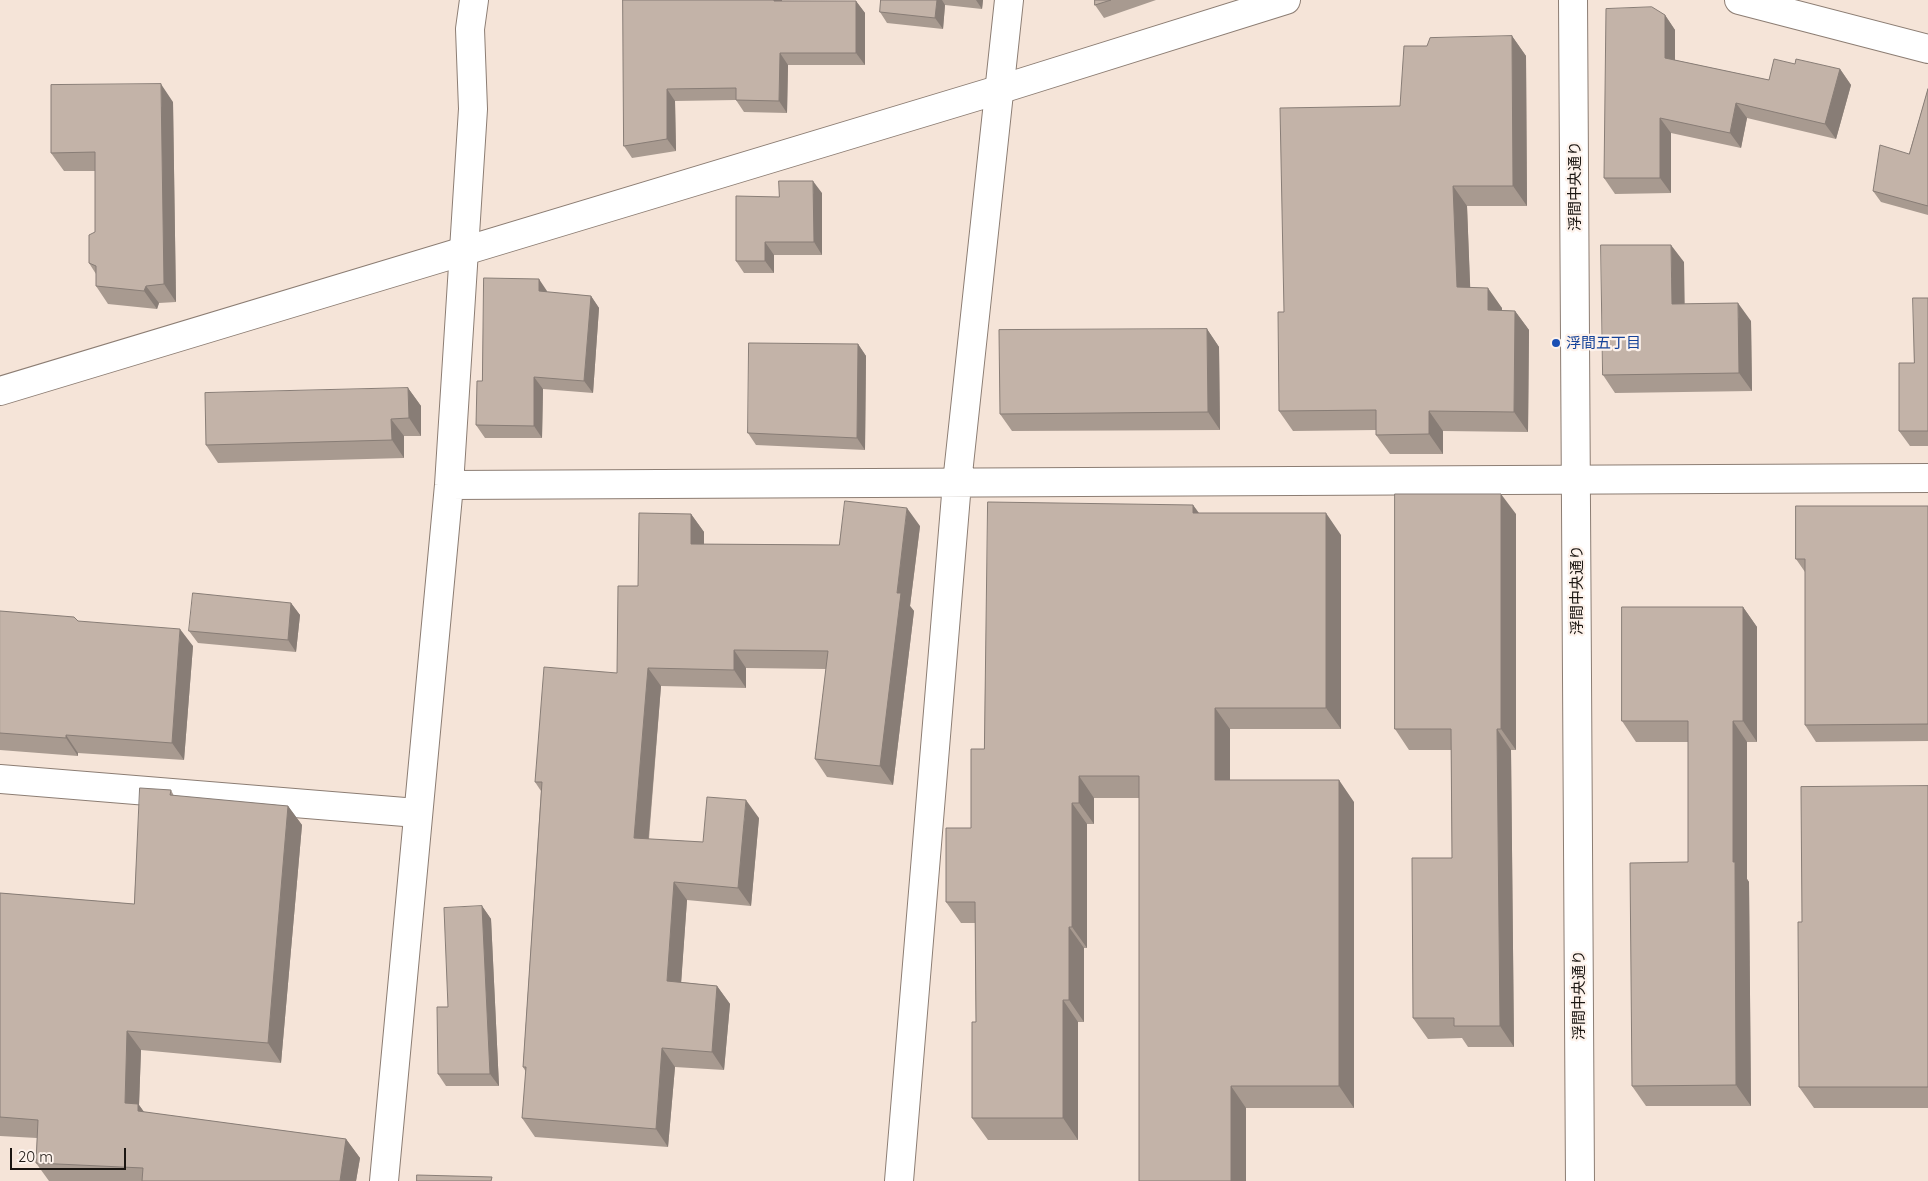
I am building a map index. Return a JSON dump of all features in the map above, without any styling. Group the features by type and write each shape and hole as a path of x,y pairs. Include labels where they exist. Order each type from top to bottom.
{"street":[{"path":"384,1181 449,485 473,109 470,29 474,0"},
{"path":"899,1181 957,483 998,90 1010,0"},
{"path":"0,390 464,252 998,90 1286,0"},
{"name":"浮間中央通り","path":"1574,0 1580,1181"},
{"path":"1739,0 1928,50"},
{"path":"449,485 1928,478"},
{"path":"0,779 417,813"}],"building":[{"path":"623,0 856,1 856,53 780,53 779,101 736,100 736,88 667,89 667,139 624,146"},
{"path":"881,0 937,0 935,18 880,12"},
{"path":"1095,0 1111,0 1095,5"},
{"path":"1652,7 1665,15 1665,58 1769,80 1774,59 1795,64 1796,59 1840,69 1825,124 1736,103 1730,133 1660,118 1660,178 1604,178 1606,9"},
{"path":"1512,36 1513,186 1453,186 1457,287 1488,288 1488,310 1515,311 1514,412 1429,411 1429,434 1376,435 1376,410 1279,411 1278,312 1284,312 1280,108 1400,106 1404,46 1427,46 1430,38"},
{"path":"161,84 164,284 146,286 144,291 96,286 96,266 89,263 89,235 95,232 95,152 51,153 51,85"},
{"path":"1928,89 1928,206 1873,191 1880,145 1909,154"},
{"path":"779,181 813,181 814,242 765,242 765,261 736,261 736,196 779,197"},
{"path":"1601,245 1671,245 1672,304 1738,303 1739,373 1603,375"},
{"path":"484,278 539,279 539,291 591,296 584,381 534,377 534,426 476,425 477,381 482,381"},
{"path":"1913,298 1928,298 1928,431 1899,431 1899,363 1914,363"},
{"path":"1207,329 1208,412 1000,414 999,330"},
{"path":"749,343 858,344 857,438 748,433"},
{"path":"408,388 409,418 391,419 392,440 206,445 205,393"},
{"path":"1395,494 1501,494 1501,729 1497,729 1500,1026 1454,1026 1454,1018 1413,1018 1412,858 1452,858 1451,729 1395,729"},
{"path":"845,501 907,508 897,593 901,593 880,766 815,759 828,651 734,650 734,670 648,668 634,838 703,842 707,797 746,800 738,888 674,882 667,981 717,986 712,1052 662,1048 656,1129 522,1118 526,1067 523,1067 542,782 535,782 544,667 617,673 618,586 638,586 639,513 691,514 691,544 839,545"},
{"path":"988,502 1193,505 1193,513 1326,513 1326,708 1215,708 1215,780 1339,780 1339,1086 1231,1086 1231,1181 1139,1181 1139,776 1079,776 1079,803 1072,803 1072,927 1069,927 1069,1000 1063,1000 1063,1118 972,1118 972,1022 976,1022 975,902 946,902 946,828 971,828 971,749 984,749"},
{"path":"1796,506 1928,506 1928,724 1805,725 1805,559 1796,559"},
{"path":"193,593 291,603 288,640 189,631"},
{"path":"1622,607 1743,607 1743,721 1733,721 1736,1085 1632,1086 1630,863 1688,862 1688,721 1622,721"},
{"path":"0,611 74,617 78,621 180,629 172,743 66,735 66,738 0,733"},
{"path":"1928,786 1928,1087 1799,1087 1798,922 1802,922 1801,787"},
{"path":"140,788 171,790 170,795 288,806 268,1043 127,1031 125,1103 138,1104 138,1111 346,1139 340,1181 142,1181 143,1168 36,1163 38,1120 0,1117 0,893 134,904"},
{"path":"482,906 490,1074 438,1074 437,1007 448,1007 444,908"},
{"path":"417,1175 492,1177 491,1181 417,1181"}],"place":[{"name":"浮間五丁目","path":"1556,343"}]}
